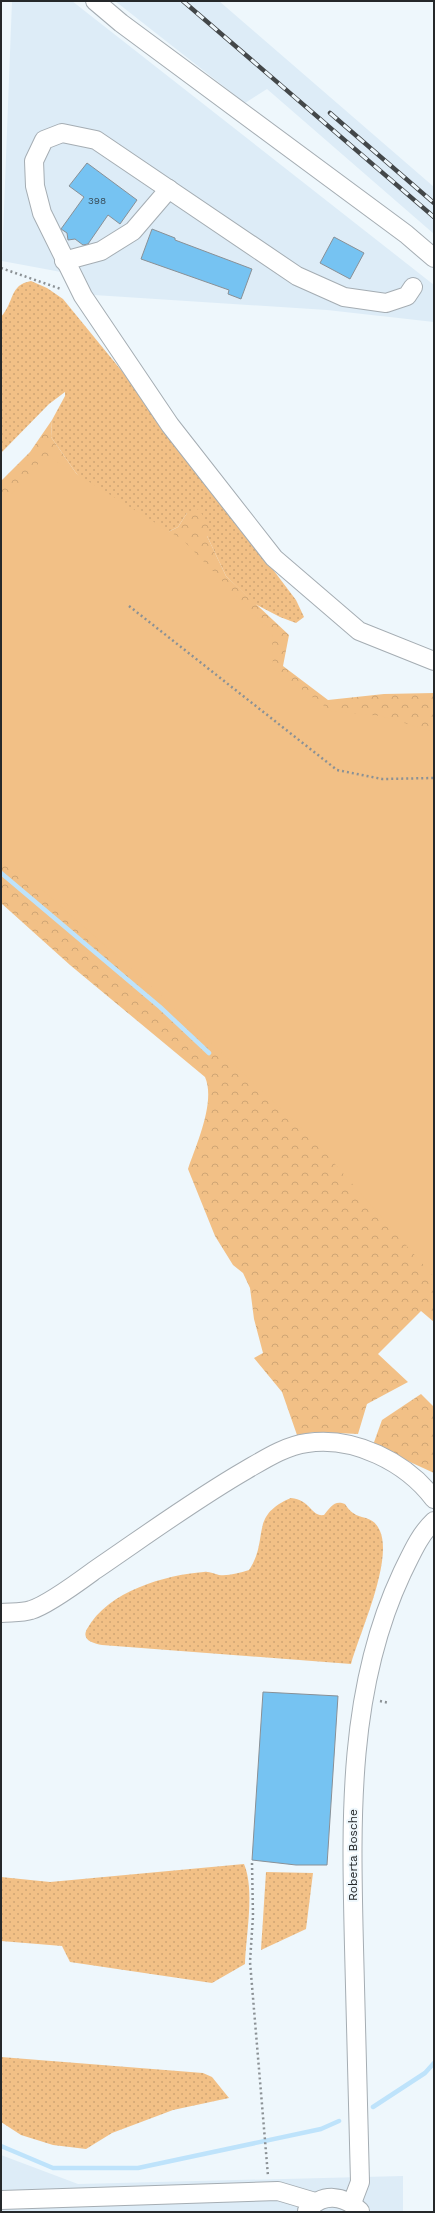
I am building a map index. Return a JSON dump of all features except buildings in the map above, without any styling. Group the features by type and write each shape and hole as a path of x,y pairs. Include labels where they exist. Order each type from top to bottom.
{"street":[{"path":"95,1 121,23 400,229 434,258"},
{"path":"413,287 406,296 386,303 344,297 297,276 96,140 62,133 44,140 34,161 35,186 42,213 64,261 83,296 170,426 274,558 359,631 434,661"},
{"path":"64,261 101,251 133,231 169,189"},
{"path":"1,1613 32,1610 69,1589 211,1490 268,1457 306,1443 352,1445 367,1450 398,1467 422,1483 434,1498"},
{"name":"Roberta Bosche","path":"310,2207 334,2197 343,2199 356,2208 360,2182 352,1840 356,1755 366,1684 378,1631 393,1593 411,1555 420,1538 434,1521"},
{"path":"1,2200 278,2192 310,2207"}],"path":[{"path":"1,268 83,296"},
{"path":"129,606 337,770 382,779 434,778"},
{"path":"252,1863 253,1916 250,1962 270,2192"}],"shaded area":[{"path":"12,1 72,1 434,285 434,322 327,310 94,295 61,272 2,261"},
{"path":"115,1 219,1 434,187 434,234 267,89 245,103"},
{"path":"1,2155 78,2184 403,2176 403,2212 1,2212"}],"green space":[{"path":"31,281 47,288 63,299 130,381 296,600 304,617 296,623 280,617 255,604 226,576 207,536 187,513 178,527 168,532 95,495 76,473 51,437 52,420 65,396 65,392 49,404 1,453 1,317 19,286"},
{"path":"52,420 51,437 76,473 95,495 168,532 178,527 187,513 199,509 209,527 207,536 226,576 289,635 283,666 328,700 384,694 434,693 434,1322 421,1311 378,1354 408,1382 367,1404 358,1434 315,1432 297,1435 282,1392 254,1358 263,1353 254,1319 250,1288 243,1273 233,1265 215,1236 188,1169 207,1111 208,1087 205,1077 70,965 1,903 1,481 30,452"},
{"path":"46,455 183,540 272,633 273,668 331,711 381,716 434,732 434,1277 313,1139 155,990 1,853 1,506"},
{"path":"421,1394 434,1407 434,1473 373,1445 382,1420"},
{"path":"291,1498 298,1499 320,1515 324,1515 335,1504 345,1504 353,1513 374,1522 380,1531 383,1544 379,1578 351,1664 102,1645 92,1642 87,1638 87,1629 96,1616 109,1604 139,1587 155,1581 189,1574 210,1572 219,1575 226,1575 249,1570 255,1559 264,1521 269,1512"},
{"path":"244,1864 249,1887 249,1913 245,1964 212,1983 70,1962 62,1946 1,1941 1,1877 50,1882"},
{"path":"266,1872 313,1873 306,1929 261,1950"},
{"path":"1,2057 203,2073 212,2077 229,2098 173,2110 112,2133 86,2149 53,2145 21,2135 1,2122"}],"waterway":[{"path":"1,873 160,1007 209,1053"},
{"path":"373,2107 425,2073 434,2063"},
{"path":"1,2146 53,2168 138,2168 321,2129 339,2121"}],"railway":[{"path":"183,1 434,217"},
{"path":"330,113 434,203"}]}
